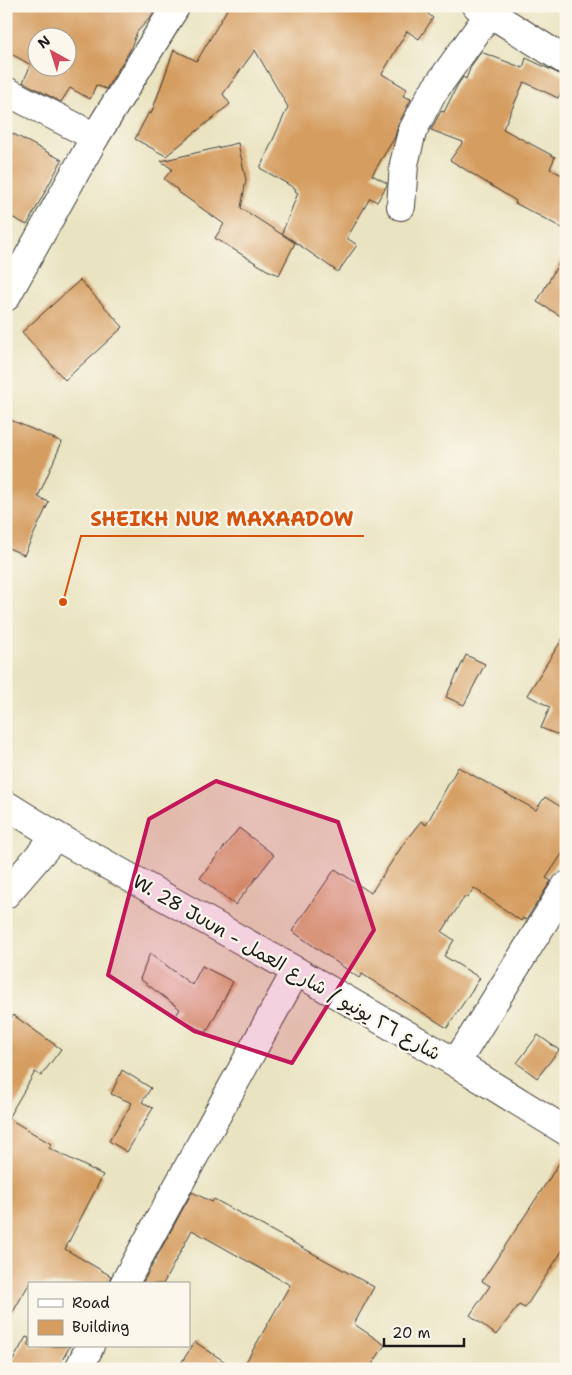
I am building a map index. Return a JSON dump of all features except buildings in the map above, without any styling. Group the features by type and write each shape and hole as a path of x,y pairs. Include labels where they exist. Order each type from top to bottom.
{"street":[{"path":"6,297 95,137 176,6"},
{"path":"401,206 404,164 412,132 431,95 483,9 566,61"},
{"path":"6,91 95,137"},
{"name":"W. 28 Juun - شارع ٢٦ يونيو / شارع العمل","path":"6,805 56,836 456,1063 566,1131"},
{"path":"6,894 56,836"},
{"path":"456,1063 566,886"},
{"path":"125,1282 296,971"},
{"path":"78,1369 89,1348"}],"highlighted area":[{"path":"216,781 338,822 374,930 292,1063 194,1031 108,975 149,819"}],"place":[{"name":"SHEIKH NUR MAXAADOW","path":"63,602"}]}
